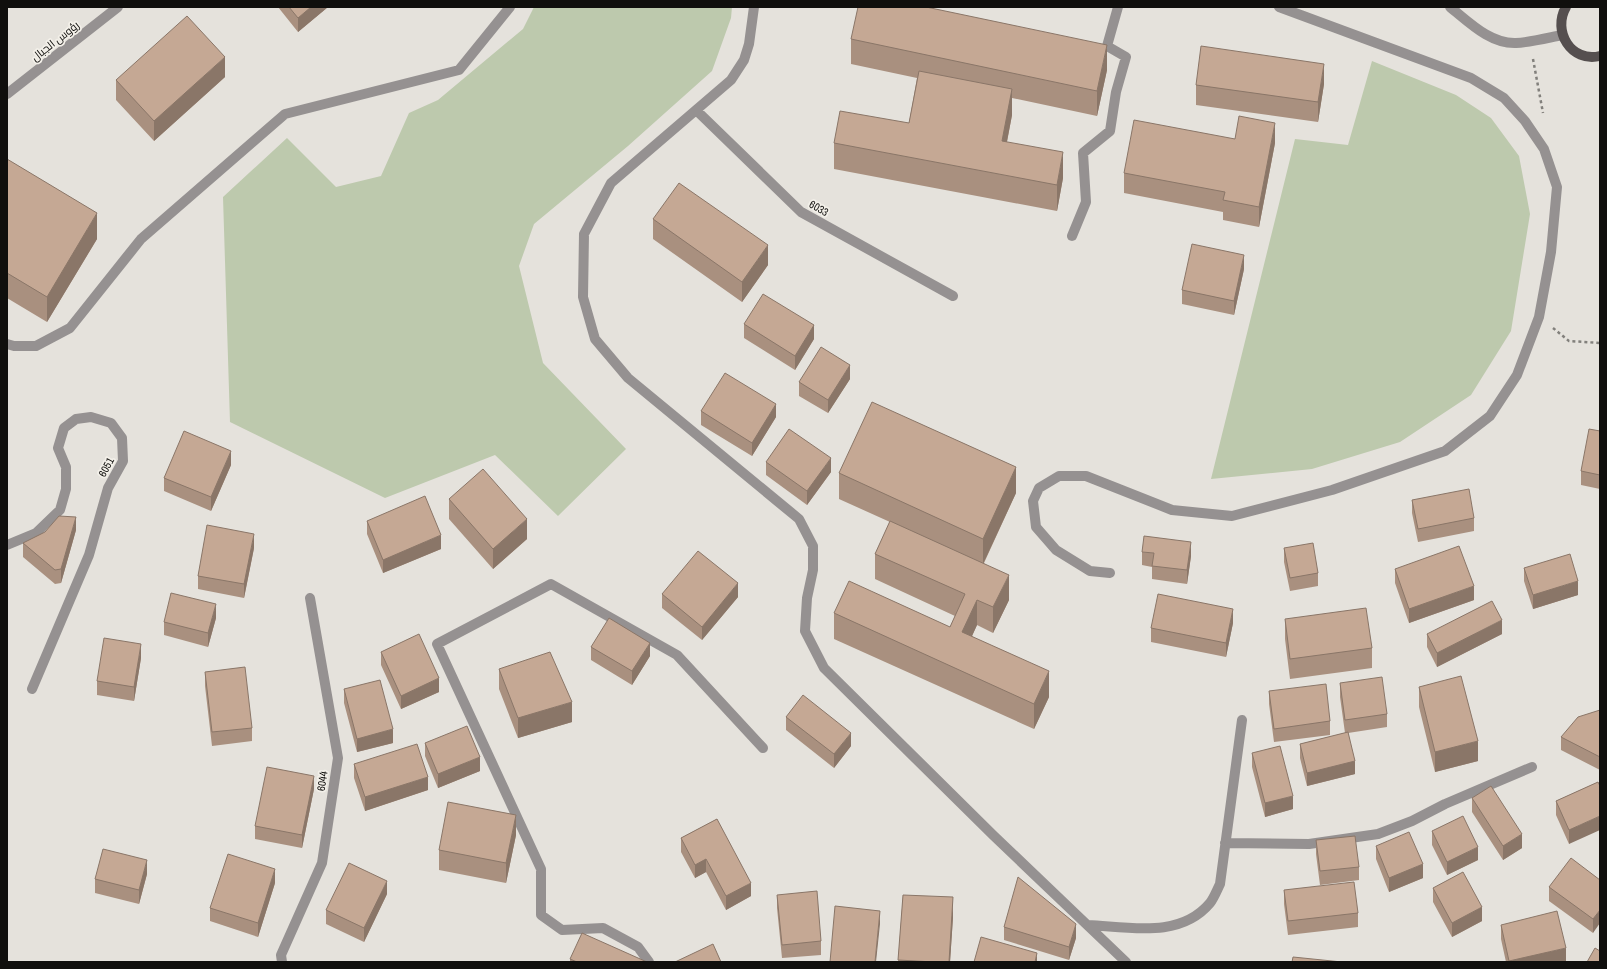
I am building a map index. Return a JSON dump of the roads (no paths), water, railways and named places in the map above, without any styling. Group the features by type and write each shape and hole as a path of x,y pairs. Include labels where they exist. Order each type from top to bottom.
{"main road":[{"path":"1566,7 1562,13 1560,24 1562,35 1567,44 1584,56 1598,57"}],"street":[{"name":"رؤوس الجبال","path":"7,94 118,7"},
{"path":"7,344 14,346 36,346 70,328 141,238 285,114 459,70 510,7"},
{"path":"754,7 749,44 744,60 731,80 611,183 584,234 582,297 595,339 628,378 799,519 813,546 813,570 807,598 805,632 824,668 994,836 1126,962"},
{"path":"1072,236 1086,202 1083,153 1110,131 1116,92 1126,57 1107,46 1118,7"},
{"path":"1110,573 1090,571 1056,550 1036,527 1033,501 1039,488 1059,476 1086,476 1172,510 1232,516 1332,490 1445,451 1490,416 1517,376 1539,316 1551,252 1556,187 1544,149 1525,121 1504,98 1471,78 1279,7"},
{"path":"1450,7 1480,30 1499,40 1515,43 1562,35"},
{"name":"6033","path":"696,110 801,212 953,296"},
{"name":"6051","path":"7,545 36,533 60,510 66,489 66,468 58,448 64,428 76,419 91,417 111,423 122,438 124,461 108,488 89,555 32,689"},
{"path":"649,962 638,947 603,928 562,930 541,915 541,869 437,644 551,584 677,655 763,748"},
{"name":"6044","path":"282,962 282,955 322,863 338,758 310,598"},
{"path":"1088,925 1152,929 1175,926 1194,918 1211,903 1220,884 1242,720"},
{"path":"1225,843 1309,844 1378,834 1412,821 1445,804 1532,767"}]}
